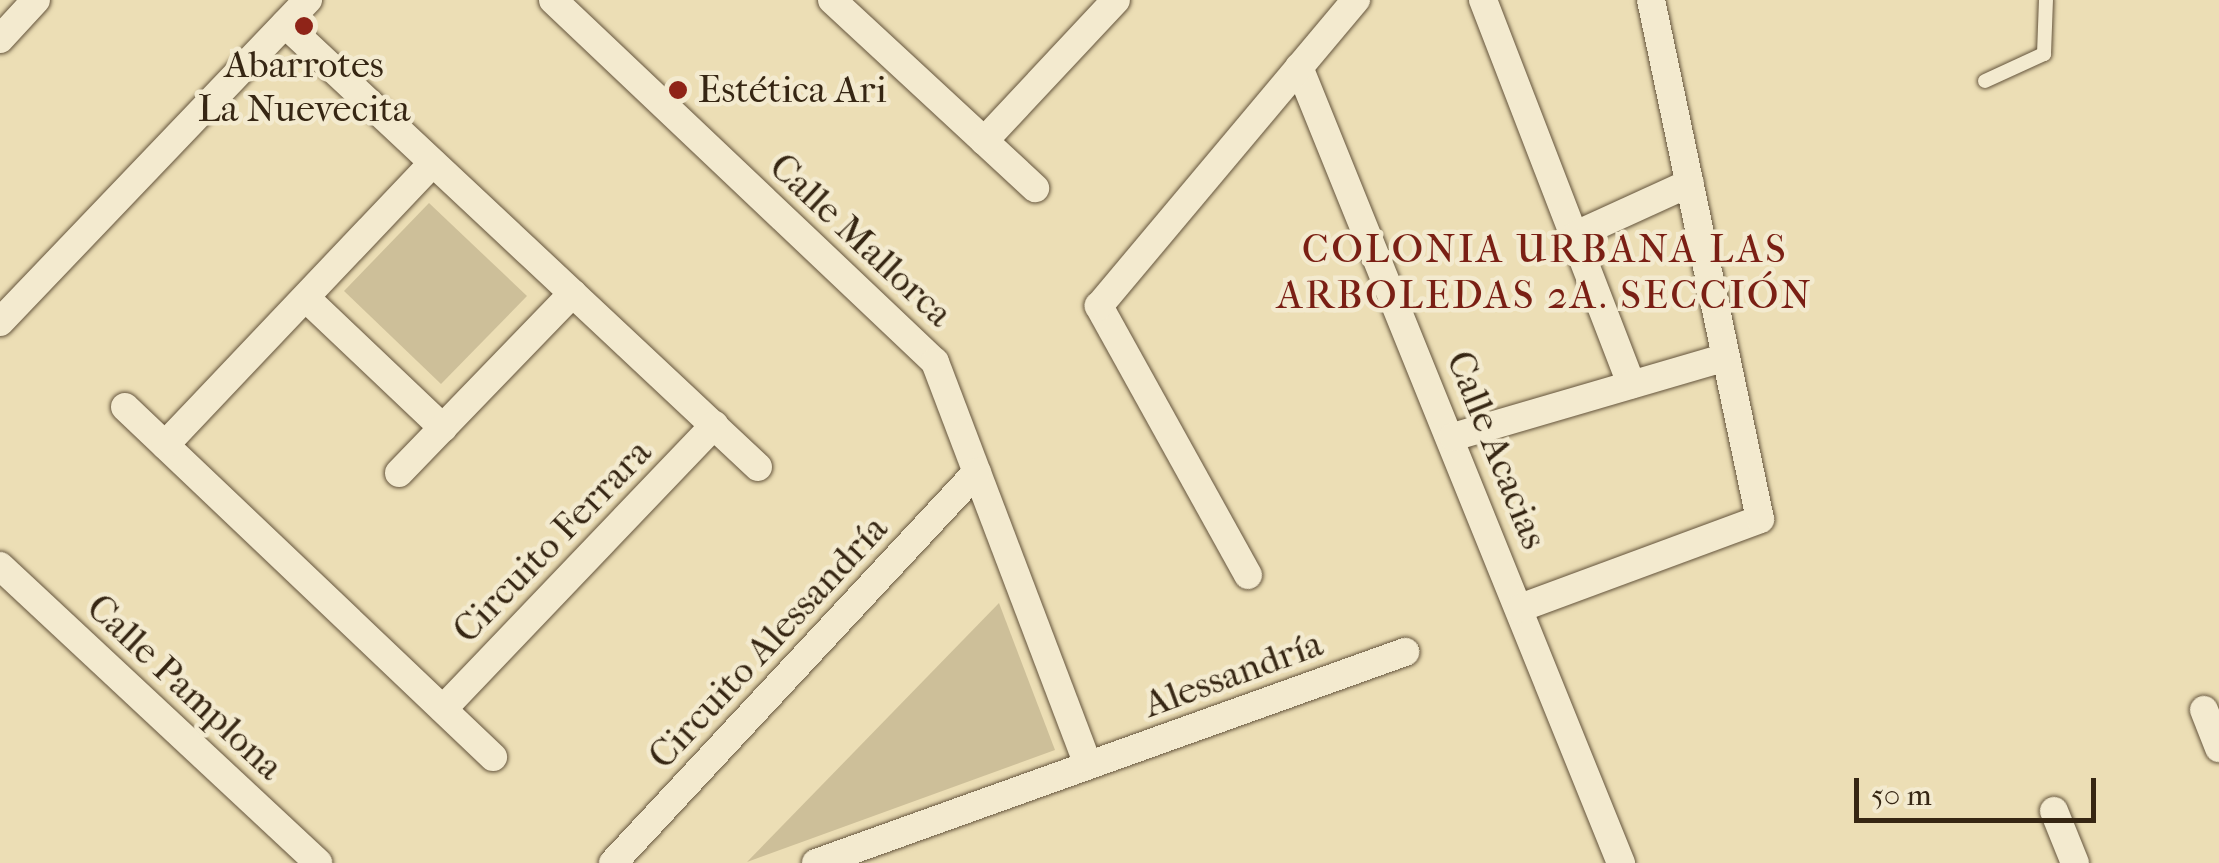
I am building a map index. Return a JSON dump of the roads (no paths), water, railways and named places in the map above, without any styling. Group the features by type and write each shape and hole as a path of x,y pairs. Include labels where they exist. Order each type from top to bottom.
{"street":[{"path":"0,38 36,0"},
{"path":"0,322 308,0"},
{"name":"Calle Mallorca","path":"553,0 934,362 1088,766"},
{"path":"832,0 1035,188"},
{"path":"984,141 1116,0"},
{"path":"1248,576 1099,306 1356,0"},
{"path":"1483,0 1632,384"},
{"path":"1520,608 1760,518 1651,0"},
{"path":"285,24 758,467"},
{"name":"Calle Acacias","path":"1299,67 1453,437 1621,863"},
{"path":"165,445 434,164"},
{"path":"1576,235 1690,183"},
{"path":"400,473 573,294"},
{"path":"306,298 443,428"},
{"path":"1453,437 1726,357"},
{"path":"125,408 494,757"},
{"name":"Circuito Ferrara","path":"443,709 714,426"},
{"name":"Circuito Alessandría","path":"613,863 977,472"},
{"name":"Calle Pamplona","path":"0,566 318,863"},
{"name":"Alessandría","path":"1088,766 1404,652"},
{"path":"2204,710 2219,748"},
{"path":"816,863 1088,766"},
{"path":"2054,812 2074,863"}],"lane":[{"path":"1984,81 2044,54 2046,0"}],"place":[{"name":"Abarrotes La Nuevecita","path":"304,26"},
{"name":"Estética Ari","path":"678,90"}],"district":[{"name":"COLONIA URBANA LAS ARBOLEDAS 2A. SECCIÓN","path":"1545,272"}]}
